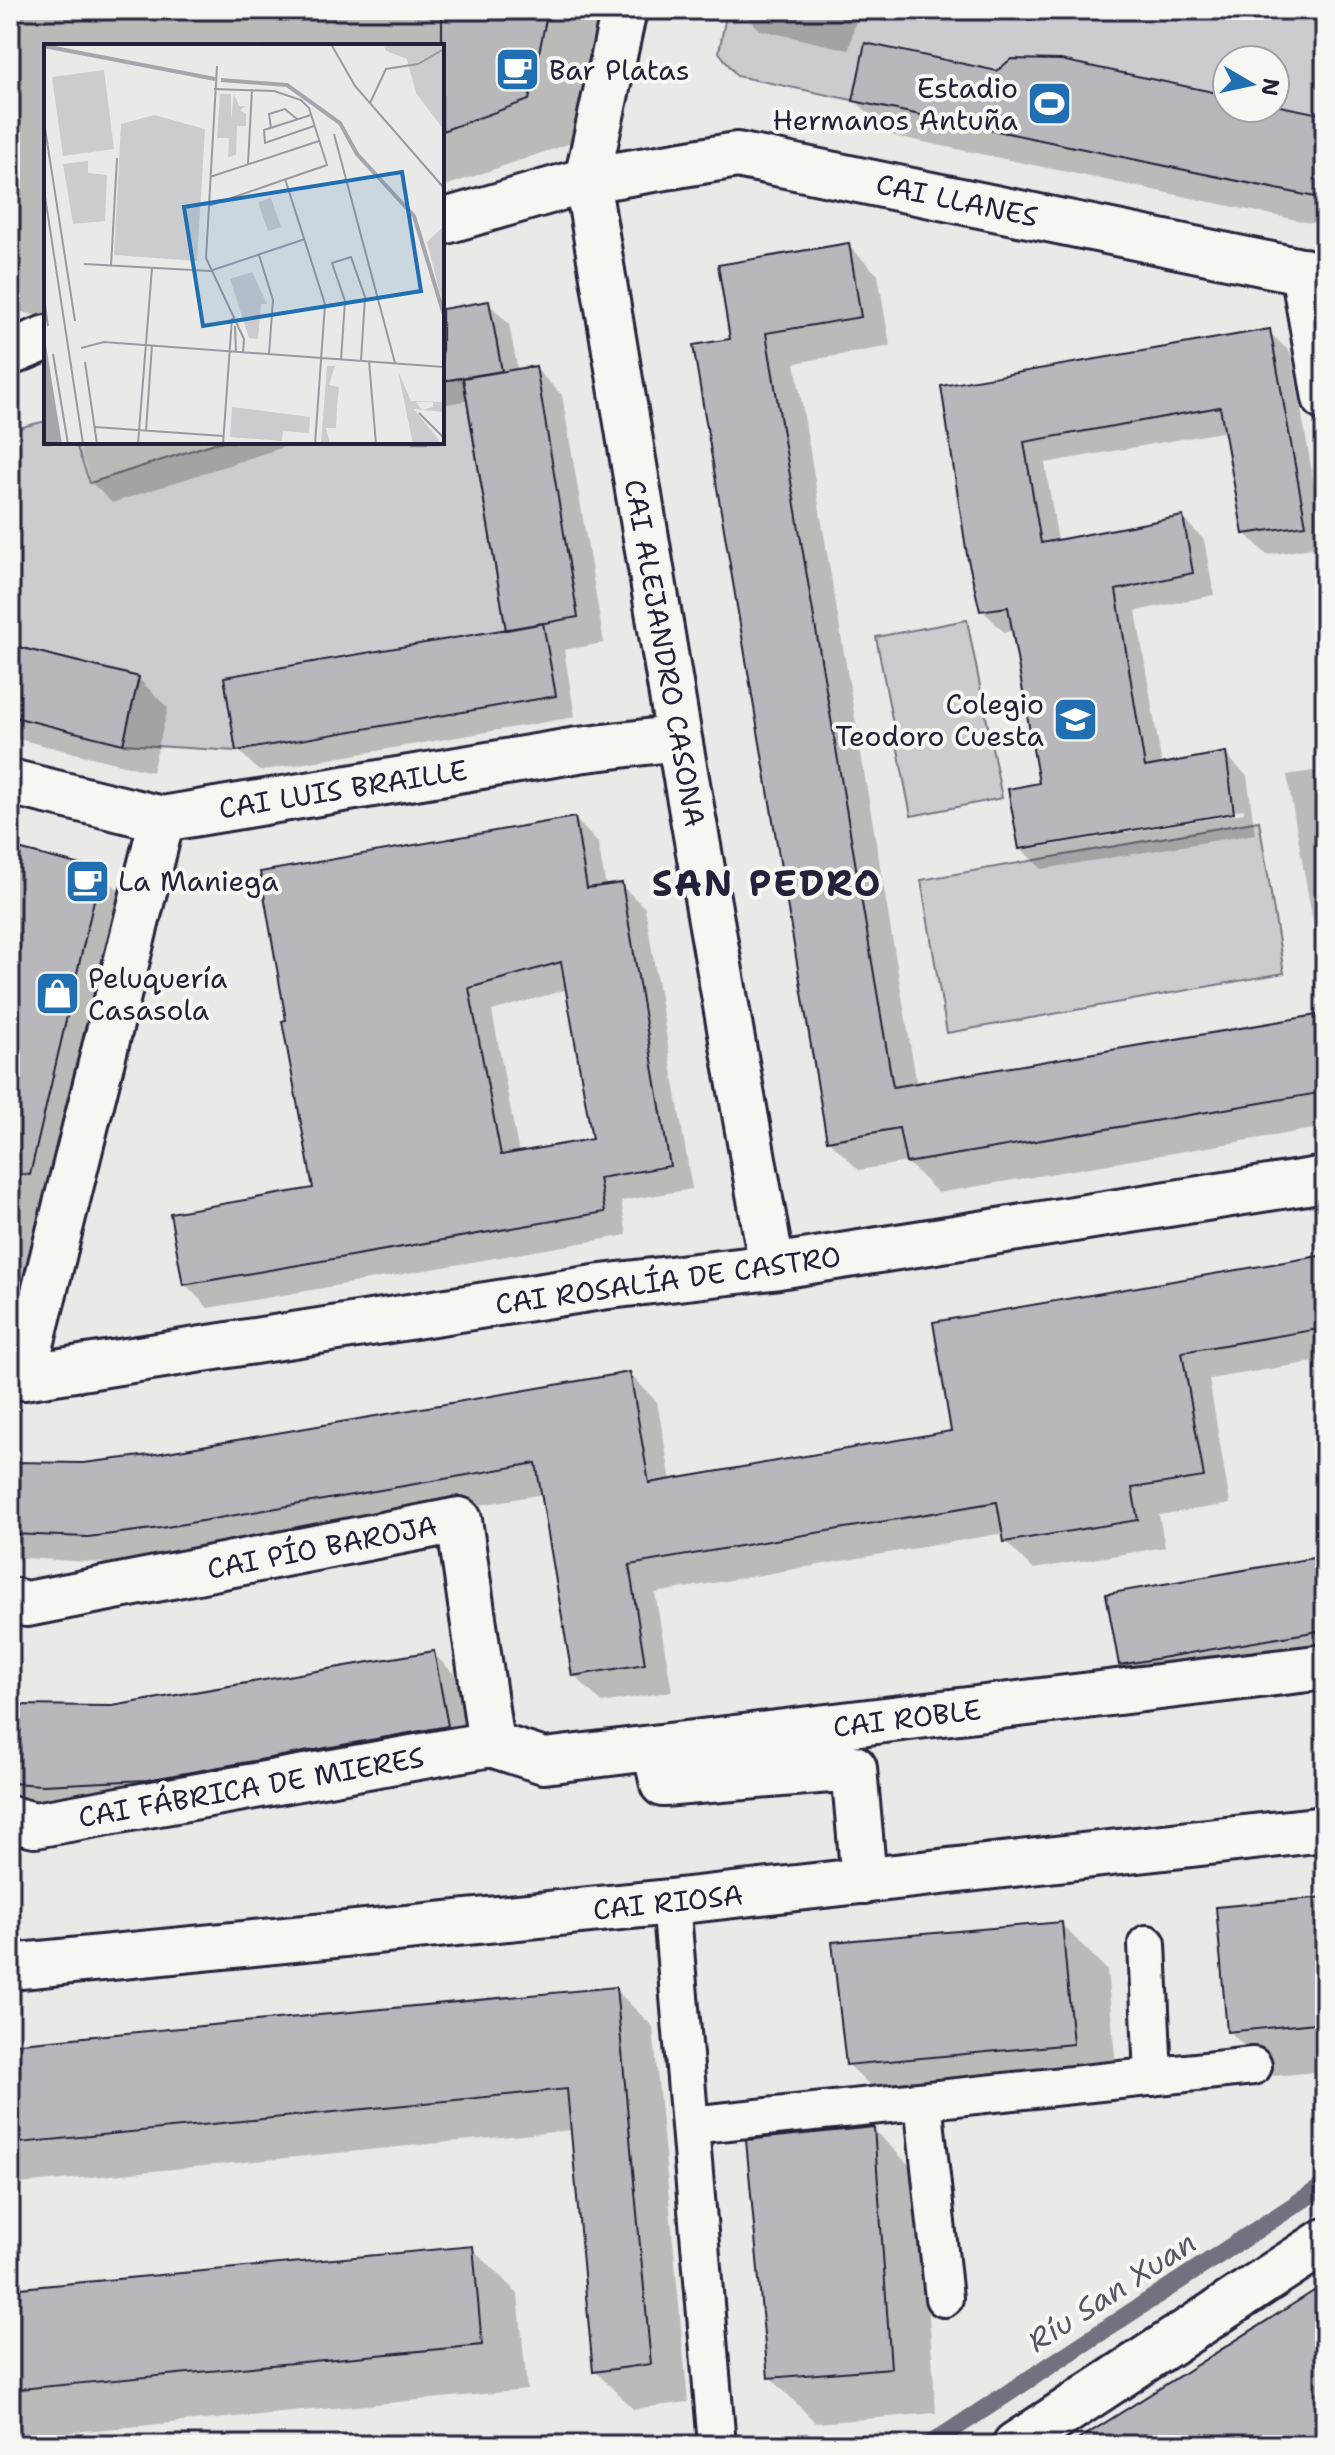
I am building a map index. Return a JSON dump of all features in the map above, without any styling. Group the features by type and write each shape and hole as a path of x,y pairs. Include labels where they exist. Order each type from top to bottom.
{"street":[{"path":"587,180 624,10"},
{"name":"CAI LLANES","path":"444,221 587,180 737,155 1314,274"},
{"name":"CAI ALEJANDRO CASONA","path":"587,180 679,738 772,1267"},
{"path":"1314,274 1325,398"},
{"name":"CAI LUIS BRAILLE","path":"10,782 162,819 563,753 679,738"},
{"path":"17,1375 162,819"},
{"name":"CAI ROSALÍA DE CASTRO","path":"17,1375 586,1289 772,1267 1325,1179"},
{"name":"CAI PÍO BAROJA","path":"10,1600 27,1604 459,1520 491,1744"},
{"name":"CAI ROBLE","path":"491,1744 544,1761 1325,1667"},
{"path":"751,1737 754,1760 659,1767 663,1784 854,1768 864,1881"},
{"name":"CAI FÁBRICA DE MIERES","path":"10,1819 35,1825 491,1744"},
{"name":"CAI RIOSA","path":"10,1967 671,1902 1325,1829"},
{"path":"1015,2445 1325,2241"}],"lane":[{"path":"671,1902 717,2445"},
{"path":"1147,1944 1153,2077"},
{"path":"690,2125 1253,2066"},
{"path":"923,2101 944,2298"}],"shaded area":[{"name":"Estadio Hermanos Antuña","path":"727,10 1325,10 1325,199 737,76 719,52"},
{"path":"463,378 506,630 225,677 236,751 123,744 139,677 10,645 10,430 44,422 44,444 76,444 90,483 212,444 444,444 444,381"},
{"path":"967,620 1002,798 911,816 876,637"},
{"path":"1259,821 1284,973 947,1033 921,880"}],"building":[{"path":"442,10 548,10 529,100 444,130"},
{"path":"865,43 997,71 1011,59 1061,60 1211,92 1211,124 1291,124 1291,108 1325,115 1325,199 853,101"},
{"path":"849,243 861,317 766,333 893,1087 1317,1015 1325,1064 1325,1092 906,1163 899,1128 827,1141 693,345 730,339 718,265"},
{"path":"489,301 502,371 444,381 444,309"},
{"path":"1270,329 1306,525 1243,534 1220,407 1024,442 1041,543 1183,516 1193,573 1116,590 1145,767 1226,752 1234,813 1019,849 1008,789 1039,783 1008,607 980,611 967,555 941,386"},
{"path":"536,366 578,617 506,630 463,378"},
{"path":"543,623 556,696 236,751 224,677"},
{"path":"10,645 139,677 123,744 10,716"},
{"path":"575,817 587,888 622,883 670,1166 599,1178 605,1212 183,1285 170,1213 313,1188 282,1021 286,1020 260,872","holes":["561,962 592,1139 501,1155 469,988"]},
{"path":"10,847 101,870 30,1175 10,1173"},
{"path":"1325,1255 1325,1328 1182,1352 1204,1477 1132,1488 1138,1520 1004,1542 997,1502 629,1565 645,1664 572,1676 536,1463 161,1528 88,1537 10,1534 10,1462 83,1463 150,1455 630,1372 649,1483 951,1431 933,1322"},
{"path":"1325,1556 1325,1630 1119,1665 1106,1594"},
{"path":"434,1651 448,1726 147,1780 43,1785 10,1783 10,1705 112,1706"},
{"path":"1325,1897 1325,2022 1227,2032 1216,1907"},
{"path":"1062,1922 1073,2044 846,2065 832,1942"},
{"path":"616,1987 651,2364 593,2372 567,2089 10,2144 10,2044"},
{"path":"874,2127 891,2368 768,2378 746,2140"},
{"path":"473,2246 482,2345 10,2390 10,2289"},
{"path":"1325,2284 1325,2445 1070,2445"}],"waterway":[{"name":"Ríu San Xuan","path":"929,2445 1325,2185"}],"place":[{"name":"Bar Platas","path":"518,70"},
{"name":"Estadio Hermanos Antuña","path":"1049,104"},
{"name":"Colegio Teodoro Cuesta","path":"1075,720"},
{"name":"La Maniega","path":"87,881"},
{"name":"Peluquería Casasola","path":"57,994"}],"district":[{"name":"SAN PEDRO","path":"767,883"}]}
